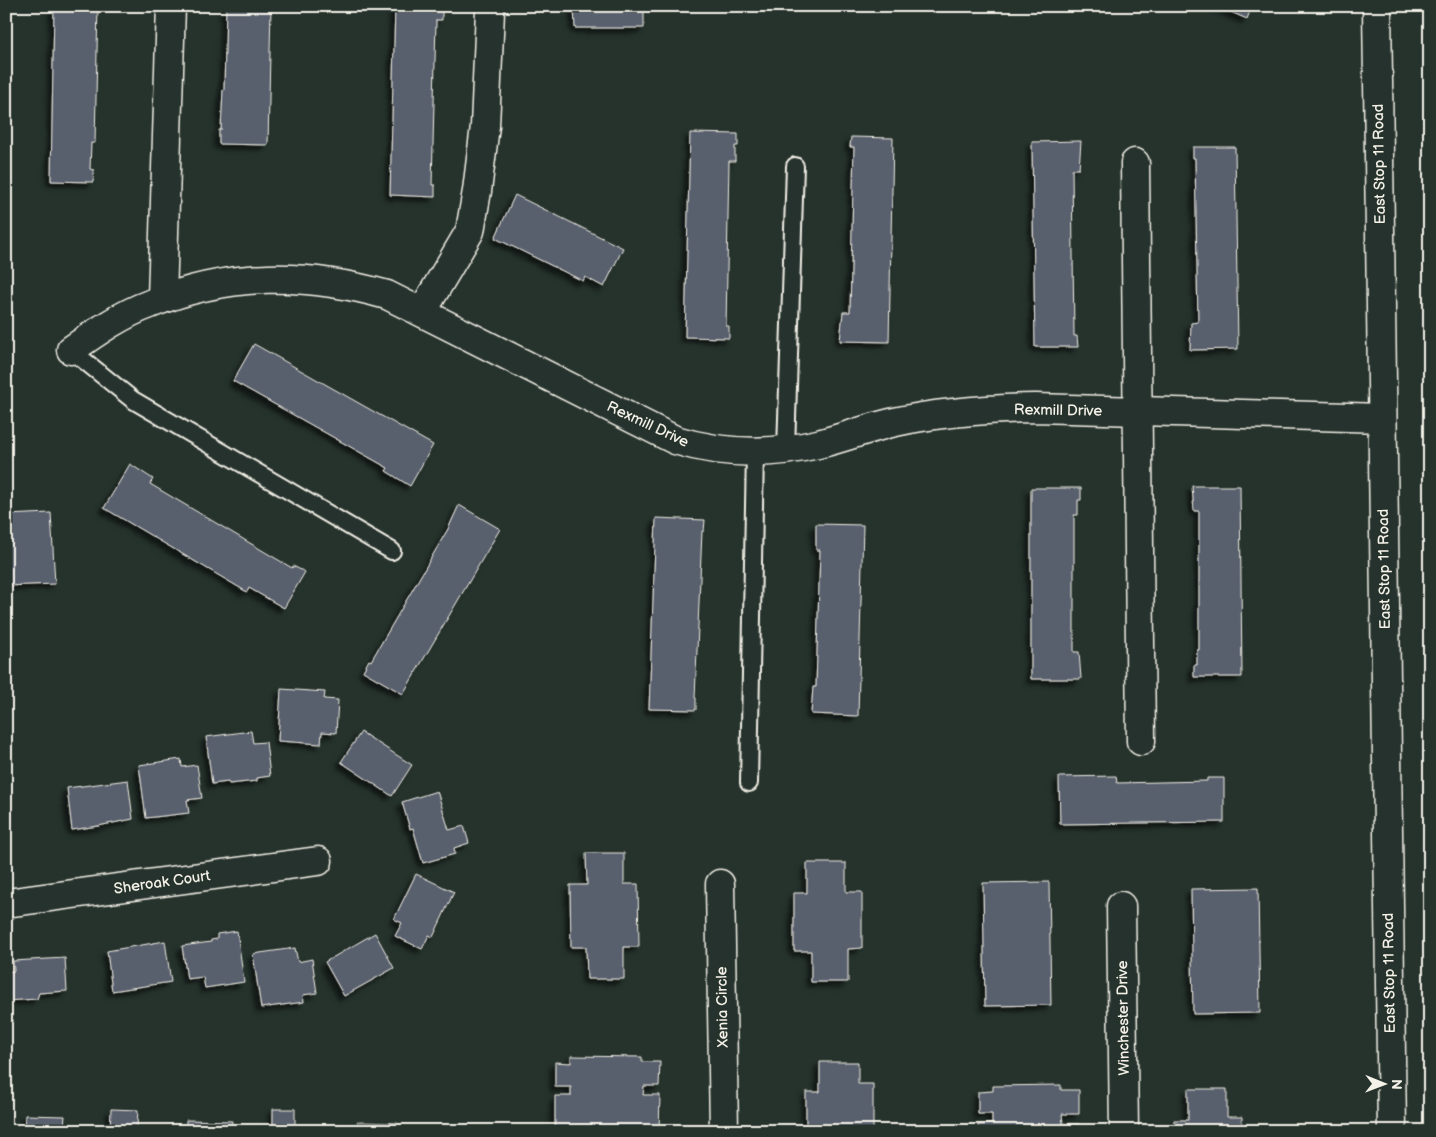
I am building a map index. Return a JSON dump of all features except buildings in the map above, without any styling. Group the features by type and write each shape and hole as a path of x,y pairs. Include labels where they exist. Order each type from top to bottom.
{"street":[{"path":"162,299 171,6"},
{"name":"East Stop 11 Road","path":"1377,6 1392,1131"},
{"path":"422,312 470,231 485,126 490,11"},
{"path":"1135,163 1142,741"},
{"name":"Rexmill Drive","path":"71,350 114,322 148,304 162,299 197,288 222,283 248,279 287,278 329,282 387,295 675,440 727,451 786,450 820,444 893,422 984,409 1035,408 1382,418"},
{"name":"Sheroak Court","path":"6,903 318,861"},
{"name":"Xenia Circle","path":"720,884 724,1131"},
{"name":"Winchester Drive","path":"1121,906 1124,1131"}],"lane":[{"path":"786,450 795,166"},
{"path":"71,350 133,400 392,551"},
{"path":"749,784 755,451"}]}
